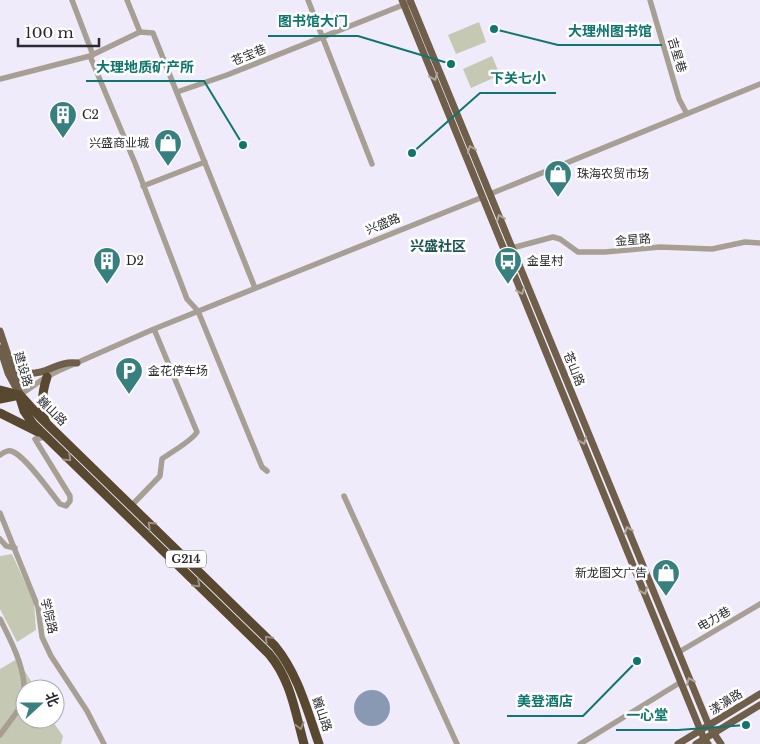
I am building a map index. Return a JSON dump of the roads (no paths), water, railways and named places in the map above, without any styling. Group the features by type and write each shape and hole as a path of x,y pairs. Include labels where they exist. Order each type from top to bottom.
{"highway":[{"path":"47,377 42,405 47,424"},
{"path":"0,390 20,395"},
{"name":"巍山路","path":"20,395 47,424 263,634 277,656 292,699 304,744"},
{"name":"巍山路","path":"20,395 26,415 46,436 292,670 319,744"},
{"path":"0,399 20,395"},
{"path":"0,413 46,436"},
{"path":"292,699 302,696"}],"main road":[{"name":"苍山路","path":"407,2 706,741"},
{"name":"苍山路","path":"486,195 512,248 709,726 721,744"},
{"name":"建设路","path":"0,331 6,361"},
{"name":"建设路","path":"0,348 17,382 20,395"},
{"path":"0,370 6,361 22,370 35,374 66,364 77,363"},
{"name":"漾濞路","path":"678,744 760,694"},
{"name":"漾濞路","path":"696,744 706,741 713,734 760,705"}],"street":[{"path":"72,0 91,56 187,298 198,311 262,467 267,471"},
{"path":"127,0 140,32"},
{"path":"308,0 372,164"},
{"name":"吉星巷","path":"650,0 679,98 687,114"},
{"name":"苍宝巷","path":"177,92 227,75 407,2"},
{"path":"0,79 91,56 140,32 153,33 255,288"},
{"name":"兴盛路","path":"20,395 47,377 154,329 760,84"},
{"path":"143,186 205,162"},
{"name":"金星路","path":"512,248 554,237 578,252 605,252 660,247 712,249 745,242 760,243"},
{"path":"131,506 160,476 162,459 193,438 197,432 154,329"},
{"path":"0,456 5,452 11,451 16,454 29,465 60,504 66,506 70,502 70,496 26,426"},
{"path":"35,439 46,436"},
{"path":"344,496 457,744"},
{"name":"学院路","path":"0,512 38,607 42,637 50,656 87,710 104,744"},
{"path":"0,539 6,546 15,548"},
{"name":"电力巷","path":"678,652 760,604"},
{"path":"0,619 16,650 23,686 22,703 0,736"},
{"path":"580,744 681,682"}],"water":[{"path":"372,690 385,695 390,708 385,721 372,726 359,721 354,708 359,695"}],"place":[{"name":"大理州图书馆","path":"494,29"},
{"name":"图书馆大门","path":"451,64"},
{"name":"C2","path":"63,139"},
{"name":"大理地质矿产所","path":"243,145"},
{"name":"下关七小","path":"412,153"},
{"name":"兴盛商业城","path":"168,167"},
{"name":"珠海农贸市场","path":"558,198"},
{"name":"D2","path":"107,285"},
{"name":"金星村","path":"508,285"},
{"name":"金花停车场","path":"129,395"},
{"name":"新龙图文广告","path":"666,597"},
{"name":"美登酒店","path":"637,661"},
{"name":"一心堂","path":"746,725"}],"district":[{"name":"兴盛社区","path":"438,246"}]}
